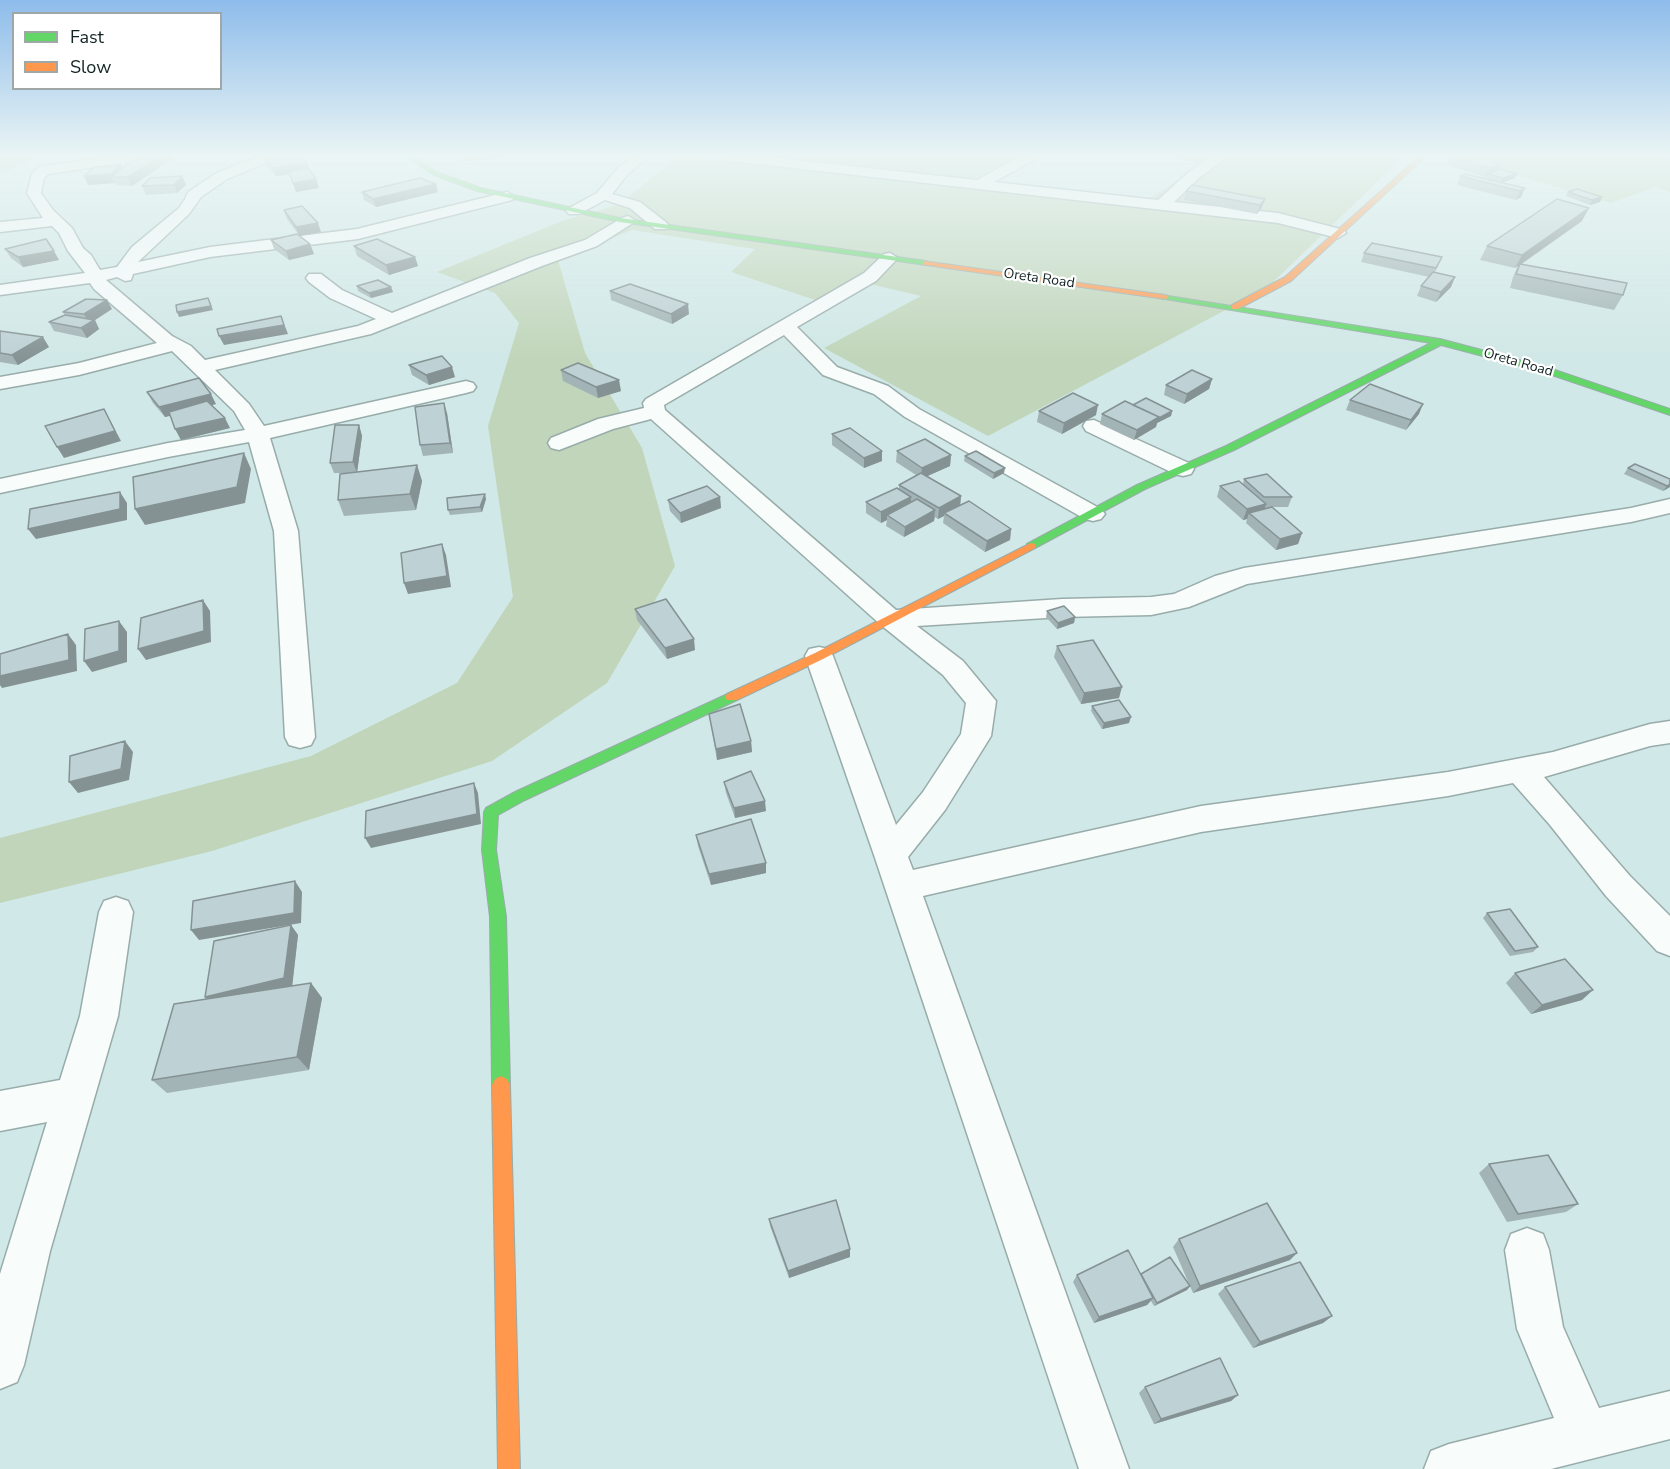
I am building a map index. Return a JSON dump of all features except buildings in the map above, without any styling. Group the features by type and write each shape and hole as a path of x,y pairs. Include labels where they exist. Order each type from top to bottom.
{"street":[{"path":"0,227 22,225"},
{"path":"59,225 66,231 76,251 88,263 100,285 174,345 184,350 242,408 258,434 286,531 300,737"},
{"path":"128,307 124,269 148,241 168,225"},
{"path":"0,290 94,277 210,252 358,234 394,225"},
{"path":"200,367 338,336 390,320 536,262 591,243 622,225"},
{"name":"Oreta Road","path":"651,225 1235,307 1440,342 1543,369 1670,412"},
{"path":"1304,225 1338,233"},
{"path":"1235,307 1288,279 1347,225"},
{"path":"890,258 870,277 657,399 654,403 655,412 890,619 953,668 981,701 976,736 934,801 897,871"},
{"path":"315,278 336,294 390,320"},
{"path":"786,326 830,371 881,390 912,413 1093,514"},
{"path":"509,1469 498,917 489,850 491,812 520,796 819,656 1141,487 1183,470 1405,362 1440,342"},
{"path":"0,383 87,367 174,345"},
{"path":"0,486 168,450 258,434 466,387"},
{"path":"559,443 606,424 655,412"},
{"path":"1094,426 1183,470"},
{"path":"890,619 1062,608 1151,606 1180,601 1244,576 1632,515 1670,506"},
{"path":"819,656 897,871 1104,1469"},
{"path":"897,871 1201,819 1448,784 1553,764 1650,735 1670,732"},
{"path":"1519,770 1561,816 1618,886 1670,940"},
{"path":"0,1365 28,1251 99,1016 116,912"},
{"path":"0,1111 75,1097"},
{"path":"1527,1250 1540,1329 1586,1435"},
{"path":"1454,1468 1670,1415"}],"green space":[{"path":"553,225 1333,225 1267,288 988,436 824,348 921,296 853,280 818,301 731,272 755,249 632,230 558,260 585,353 642,448 675,566 607,683 492,761 212,851 0,903 0,838 311,756 457,683 513,597 488,426 519,323 495,293 437,272"}],"traffic: fast":[{"path":"652,225 926,263"},
{"path":"1165,297 1440,342 1543,369 1670,412"},
{"path":"1031,546 1141,487 1230,448 1440,342"},
{"path":"501,1085 498,917 489,850 491,812 520,796 732,697"}],"traffic: slow":[{"path":"1235,307 1288,279 1348,225"},
{"path":"926,263 1165,297"},
{"path":"732,697 819,656 1031,546"},
{"path":"501,1085 509,1469"}]}
